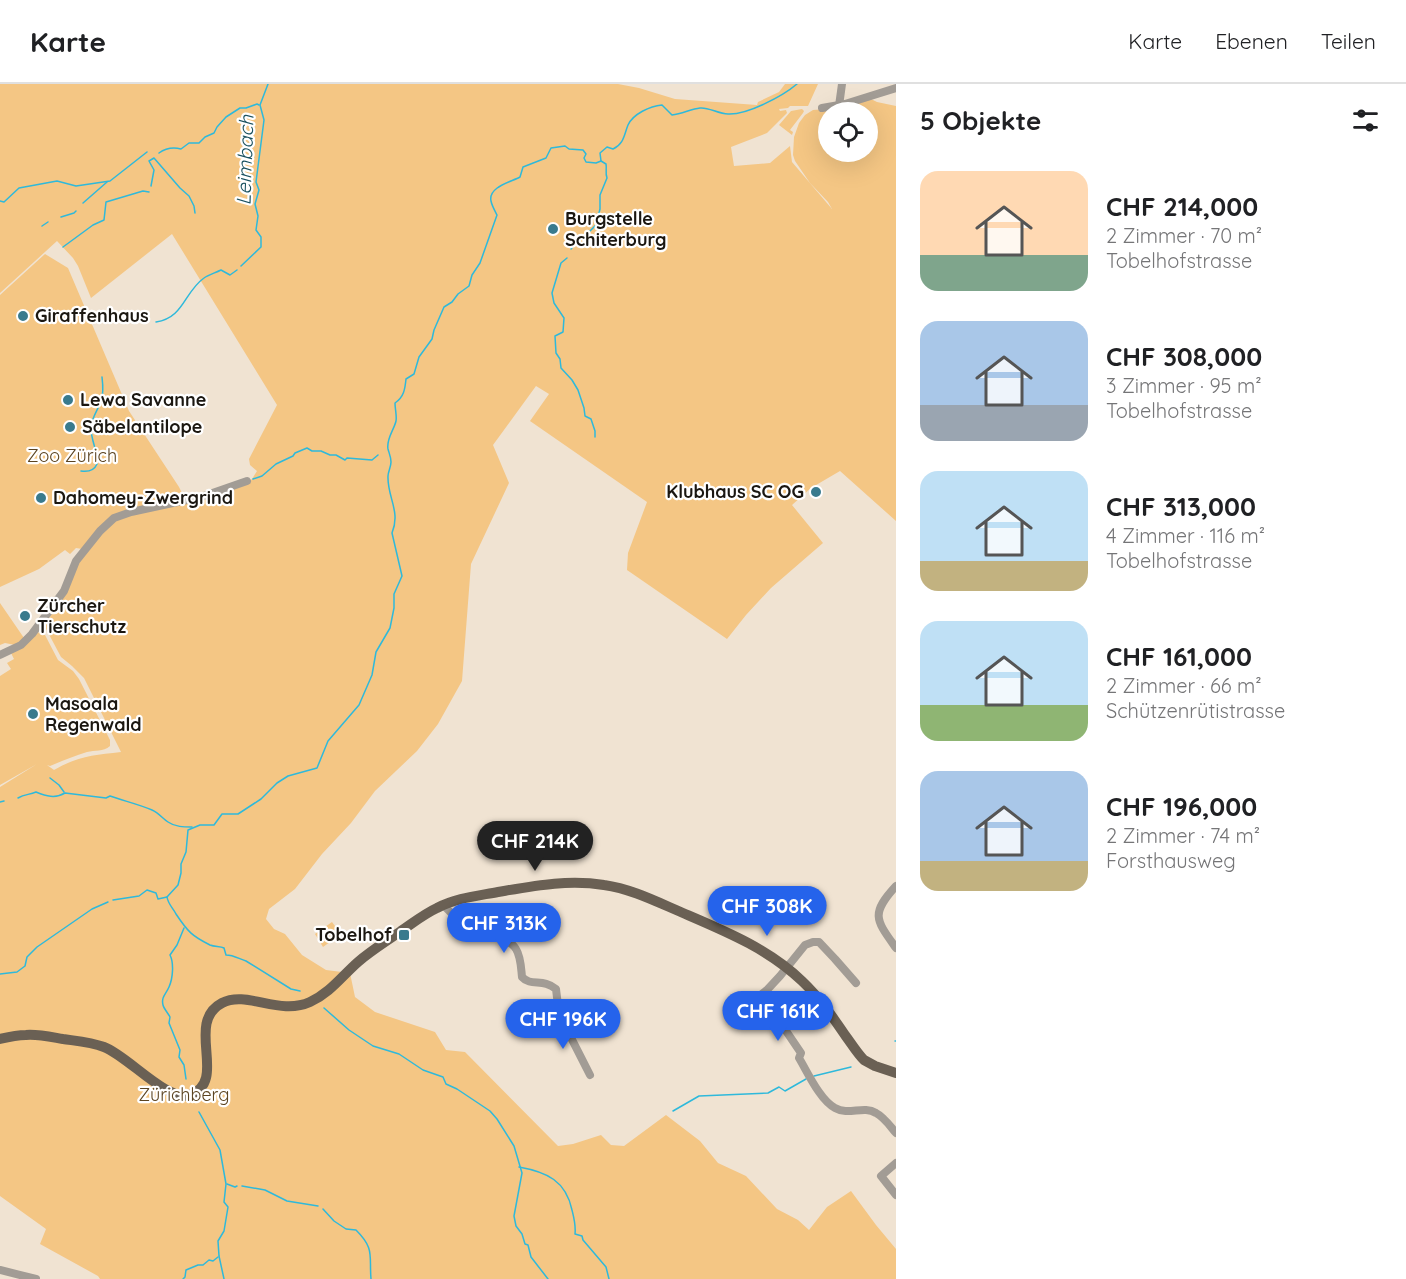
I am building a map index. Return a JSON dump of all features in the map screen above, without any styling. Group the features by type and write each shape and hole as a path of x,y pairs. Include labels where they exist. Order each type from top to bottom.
{"main road":[{"path":"0,1039 38,1035 102,1046 129,1061 164,1089 179,1096 189,1095 201,1087 205,1081 208,1068 205,1026 209,1015 218,1005 233,999 285,1007 300,1006 328,991 371,951 422,916 444,905 474,896 577,882 608,885 649,898 729,933 768,954 802,981 818,998 864,1060 896,1073"}],"street":[{"path":"840,102 842,84"},
{"path":"852,102 896,88"},
{"path":"0,655 21,645 32,634 64,591 76,561 100,531 114,518 131,512 201,497 247,481"},
{"path":"896,886 884,900 878,915 879,923 896,948"},
{"path":"444,905 453,914 513,945 517,950 524,980 547,983 556,989 559,1014 590,1075"},
{"path":"735,1015 767,990 805,945 813,942 819,942 856,983"},
{"path":"780,1022 801,1053 800,1058 814,1084 831,1106 844,1112 871,1110 882,1117 896,1133"},
{"path":"896,1163 881,1176 896,1195"},
{"path":"0,1269 36,1279"}],"green space":[{"name":"Zürichberg","path":"0,84 618,84 675,99 757,105 758,102 779,92 785,84 818,84 808,106 790,106 779,109 780,111 786,110 787,113 767,133 731,147 734,166 770,163 790,146 792,162 832,209 795,161 794,137 799,123 805,115 818,110 818,162 878,162 878,102 896,106 896,521 840,471 811,488 792,505 823,543 771,588 727,639 627,570 628,553 647,502 530,421 549,394 536,386 493,445 509,483 471,564 462,681 438,724 417,751 375,791 295,889 269,909 266,919 274,929 285,934 302,955 326,970 350,973 355,997 375,1012 435,1032 446,1050 465,1052 558,1146 601,1135 611,1145 624,1146 666,1115 700,1141 718,1163 746,1176 777,1209 798,1220 809,1230 827,1207 851,1191 896,1249 896,1279 100,1279 40,1244 46,1229 0,1196 0,787 37,764 0,785 0,676 11,669 7,663 14,659 11,653 15,645 5,643 0,645 0,603 24,638 40,632 45,635 58,660 73,671 79,679 110,740 110,746 105,749 87,752 50,766 47,765 54,770 79,759 121,752 84,678 61,657 44,625 66,594 78,562 92,543 116,520 245,485 252,479 257,471 250,465 249,459 277,405 172,234 91,298 78,266 57,241 0,293"},
{"name":"Zürichberg","path":"871,99 877,102 861,102"},
{"path":"802,109 803,113 790,130 793,132 792,135 779,125 791,111"},
{"name":"Zoo Zürich","path":"45,254 68,268 129,411 184,497 132,508 114,515 82,549 76,548 70,554 65,550 39,569 0,587 0,295"},
{"path":"332,922 341,934 323,947 315,934"}],"waterway":[{"name":"Leimbach","path":"241,266 261,247 261,237 256,230 258,216 255,204 259,190 256,182 264,120 260,105 268,84"},
{"path":"300,991 291,989 246,961 226,955 224,948 210,945 194,936 180,920 167,897 178,885 181,864 186,852 188,830 200,825 214,825 222,814 238,814 261,799 277,783 288,776 317,768 328,741 359,705 372,675 376,652 390,628 394,594 402,576 392,533 395,518 388,484 391,462 388,445 396,421 395,403 402,395 406,379 414,374 419,357 432,339 444,307 469,286 472,275 480,263 497,215 491,201 493,192 520,177 523,167 546,158 551,148 565,146 569,149 583,150 586,154 584,158 586,162 601,161 600,153 607,147 613,149 619,145 630,121 642,111 652,107 662,105 672,115 700,108 724,114 736,113 764,104 797,84"},
{"path":"159,153 170,148 181,149 189,143 199,143 214,133 226,117 240,108 259,105"},
{"path":"0,201 4,202 19,188 57,181 76,186 110,181 147,152"},
{"path":"151,186 154,170 149,161 154,158 189,196 195,213"},
{"path":"571,249 578,239 582,239 596,225 600,209 600,195 607,178 606,164 601,161"},
{"path":"83,203 107,182"},
{"path":"63,247 93,225 104,220 106,202 143,191 149,192"},
{"path":"61,217 76,211"},
{"path":"42,226 48,222"},
{"path":"567,258 561,263 552,293 554,303 564,318 563,332 555,336 556,353 560,359 561,368 578,390 585,416 591,419 595,437"},
{"name":"Leimbach","path":"156,322 165,320 178,310 197,284 206,277 221,270 230,275 237,270"},
{"path":"81,471 94,468 98,461 91,427 102,398 102,377"},
{"path":"253,479 262,476 276,464 307,448 336,455 345,460 347,458 372,460 378,455"},
{"path":"50,778 64,792"},
{"path":"18,798 36,792 50,796 65,793 106,798 110,796 152,810 174,825 192,827"},
{"path":"0,802 4,801"},
{"path":"113,900 139,896 147,890 156,893 158,899 167,897"},
{"path":"0,974 17,972 25,966 27,957 37,947 92,909 108,902"},
{"path":"184,928 170,955 172,975 163,1002 180,1050 179,1057 184,1065 186,1079"},
{"path":"324,1008 349,1030 373,1046 399,1054 423,1070 443,1077 446,1084 490,1111 497,1119 514,1146 522,1173 514,1216 516,1226 525,1244 528,1245 531,1257 548,1279"},
{"path":"814,1076 851,1067"},
{"path":"673,1111 699,1096 768,1093 779,1087 785,1091 806,1079"},
{"path":"199,1112 220,1150 226,1184 224,1202 228,1207 224,1231 218,1241 224,1279"},
{"path":"519,1167 546,1175 560,1185 569,1200 575,1222 575,1234 582,1236 606,1267 609,1279"},
{"path":"227,1184 237,1186"},
{"path":"242,1186 265,1190 287,1201 318,1206"},
{"path":"323,1209 334,1221 346,1229 356,1230 366,1242 370,1253 371,1279"},
{"path":"183,1279 186,1270 203,1265 209,1260 213,1261 218,1257"}],"place":[{"name":"Burgstelle Schiterburg","path":"553,229"},
{"name":"Giraffenhaus","path":"23,316"},
{"name":"Lewa Savanne","path":"68,400"},
{"name":"Säbelantilope","path":"70,427"},
{"name":"Klubhaus SC OG","path":"816,492"},
{"name":"Dahomey-Zwergrind","path":"41,498"},
{"name":"Zürcher Tierschutz","path":"25,616"},
{"name":"Masoala Regenwald","path":"33,714"},
{"name":"Tobelhof","path":"404,935"}]}
